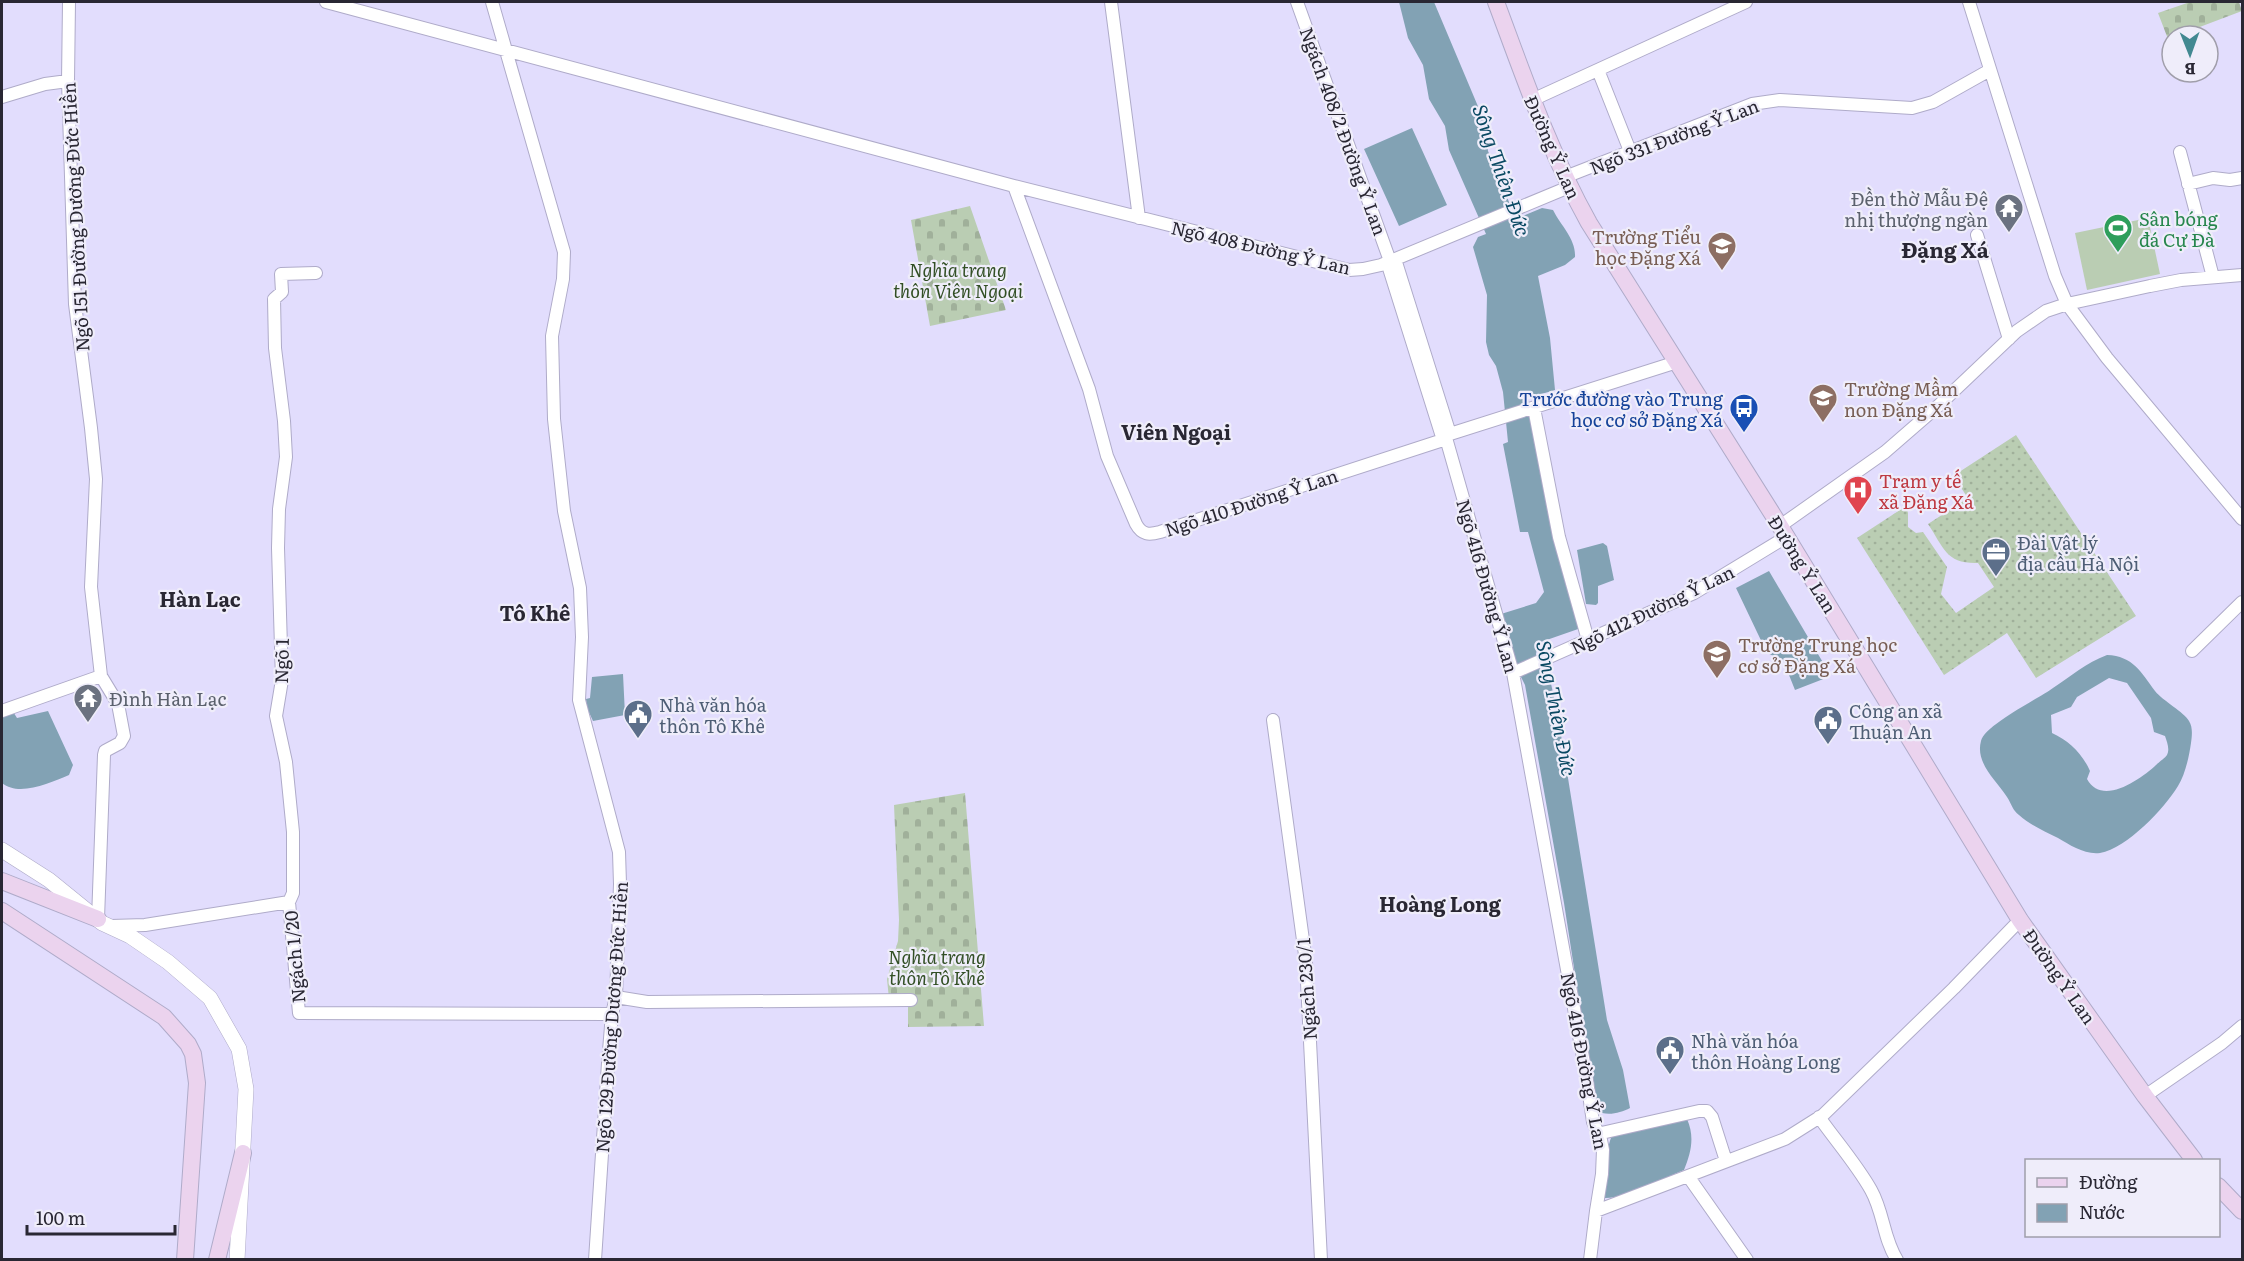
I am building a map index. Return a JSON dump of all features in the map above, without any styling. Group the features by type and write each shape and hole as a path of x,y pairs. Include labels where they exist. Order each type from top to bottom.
{"main road":[{"name":"Đường Ỷ Lan","path":"1496,2 1532,100 1567,182 1588,223 1783,532 2020,920 2192,1159"},
{"path":"2,881 104,923"},
{"path":"2,911 165,1017 188,1044 193,1054 197,1083 185,1260"},
{"path":"217,1260 243,1153"},
{"path":"2220,1188 2242,1210"}],"street":[{"name":"Ngõ 151 Đường Dương Đức Hiền","path":"69,2 68,81 75,304 96,479 91,580 101,676 117,704 124,736 120,743 105,751 104,755 104,923"},
{"name":"Ngõ 408 Đường Ỷ Lan","path":"326,2 1014,186 1340,268 1363,269 1391,261 1533,201 1567,182"},
{"name":"Ngõ 129 Đường Dương Đức Hiền","path":"492,2 564,252 563,279 552,336 554,419 564,511 580,588 582,637 579,700 619,852 616,997 612,1014 595,1260"},
{"path":"1111,2 1139,218"},
{"name":"Ngách 408/2 Đường Ỷ Lan","path":"1297,2 1391,261 1418,348"},
{"path":"1532,100 1746,2"},
{"path":"1969,2 2055,276 2067,303 2107,358 2242,519"},
{"path":"1598,70 1630,151"},
{"name":"Ngõ 331 Đường Ỷ Lan","path":"1567,182 1630,151 1739,107 1765,101 1794,101 1912,108 1923,106 1990,70"},
{"path":"2,97 45,84 68,81"},
{"path":"2180,152 2213,277"},
{"path":"2188,184 2213,178 2230,180 2242,178"},
{"name":"Ngõ 410 Đường Ỷ Lan","path":"1014,186 1089,389 1107,456 1132,517 1142,532 1150,534 1160,532 1677,362"},
{"path":"1977,236 2008,339"},
{"name":"Ngõ 1","path":"289,902 294,887 293,832 286,762 276,716 282,680 279,530 286,456 285,421 275,348 274,299 282,292 281,274 316,273"},
{"name":"Ngõ 412 Đường Ỷ Lan","path":"1514,673 1694,593 1783,532 1885,452 2035,317 2067,303 2181,280 2242,275"},
{"name":"Ngõ 416 Đường Ỷ Lan","path":"1418,348 1514,673 1593,1122 1602,1143 1603,1162 1590,1260"},
{"path":"1534,408 1559,537 1588,640"},
{"path":"2192,651 2242,602"},
{"path":"2,711 101,676"},
{"name":"Ngách 230/1","path":"1273,720 1306,962 1321,1260"},
{"path":"2,850 49,880 104,923 130,936 168,962 210,998 239,1049 246,1089 237,1260"},
{"path":"104,923 154,924 289,902"},
{"name":"Ngách 1/20","path":"289,902 299,1012 612,1014"},
{"path":"1596,1211 1785,1140 1819,1118 1954,988 2020,920"},
{"path":"616,997 647,1002 911,1000"},
{"path":"2145,1096 2222,1043 2242,1026"},
{"path":"1597,1134 1707,1112 1712,1116 1726,1161"},
{"path":"1819,1118 1871,1190 1883,1217 1888,1243 1898,1260"},
{"path":"1688,1176 1747,1260"}],"green space":[{"path":"2190,2 2239,2 2242,11 2208,24 2162,24 2158,13"},
{"name":"Nghĩa trang thôn Viên Ngoại","path":"970,206 1006,310 930,326 911,220"},
{"name":"Sân bóng đá Cự Đà","path":"2148,218 2160,274 2087,290 2075,233"},
{"name":"Đài Vật lý địa cầu Hà Nội","path":"2016,435 2136,616 2036,678 2007,633 1944,675 1857,538 1906,506 1908,527 1916,533 1923,532 1947,567 1941,594 1956,613 1994,587 1978,563 1959,561 1947,553 1928,524 1968,498 1953,476"},
{"name":"Nghĩa trang thôn Tô Khê","path":"965,793 984,1026 908,1027 908,999 889,999 887,979 898,941 899,920 894,805"}],"water":[{"path":"1399,2 1434,2 1485,123 1488,151 1516,219 1542,208 1553,210 1571,238 1575,250 1575,257 1565,265 1538,276 1550,338 1555,390 1528,398 1552,523 1581,628 1538,643 1536,654 1540,670 1550,679 1558,716 1607,1020 1623,1070 1630,1108 1617,1113 1609,1114 1596,1110 1564,903 1525,685 1517,669 1501,614 1536,603 1544,592 1528,532 1520,532 1503,444 1508,442 1503,392 1486,342 1487,295 1473,247 1478,237 1486,234 1449,150 1445,126 1429,99 1423,65 1408,38"},
{"path":"1412,128 1447,205 1399,226 1364,149"},
{"path":"1603,543 1607,546 1614,580 1598,586 1596,605 1586,604 1577,550"},
{"path":"1769,571 1828,671 1826,678 1795,690 1783,660 1767,653 1736,588"},
{"path":"2107,655 2116,656 2136,666 2155,691 2189,721 2192,735 2183,777 2164,805 2122,844 2111,850 2094,853 2083,851 2023,819 1988,771 1980,749 1981,741 1992,728","holes":["2109,678 2127,683 2151,718 2154,732 2165,736 2168,753 2132,783 2111,791 2102,791 2094,787 2087,779 2090,771 2079,753 2052,733 2051,715 2071,707 2077,697"]},
{"path":"623,674 625,715 593,721 586,699 590,698 592,677"},
{"path":"12,710 17,718 48,711 73,765 69,775 26,789 9,787 2,783 2,716"},
{"path":"1687,1119 1691,1132 1691,1145 1684,1170 1625,1195 1605,1198 1605,1166 1612,1135"}],"place":[{"name":"Đền thờ Mẫu Đệ nhị thượng ngàn","path":"2009,234"},
{"name":"Sân bóng đá Cự Đà","path":"2118,254"},
{"name":"Trường Tiểu học Đặng Xá","path":"1722,272"},
{"name":"Trường Mầm non Đặng Xá","path":"1823,424"},
{"name":"Trước đường vào Trung học cơ sở Đặng Xá","path":"1744,434"},
{"name":"Trạm y tế xã Đặng Xá","path":"1858,516"},
{"name":"Đài Vật lý địa cầu Hà Nội","path":"1996,578"},
{"name":"Trường Trung học cơ sở Đặng Xá","path":"1717,680"},
{"name":"Đình Hàn Lạc","path":"88,724"},
{"name":"Nhà văn hóa thôn Tô Khê","path":"638,740"},
{"name":"Công an xã Thuận An","path":"1828,746"},
{"name":"Nhà văn hóa thôn Hoàng Long","path":"1670,1076"}],"district":[{"name":"Đặng Xá","path":"1945,248"},
{"name":"Viên Ngoại","path":"1176,431"},
{"name":"Hàn Lạc","path":"200,598"},
{"name":"Tô Khê","path":"535,612"},
{"name":"Hoàng Long","path":"1440,903"}],"water label":[{"name":"Sông Thiên Đức","path":"1503,170"},
{"name":"Sông Thiên Đức","path":"1558,708"}]}
